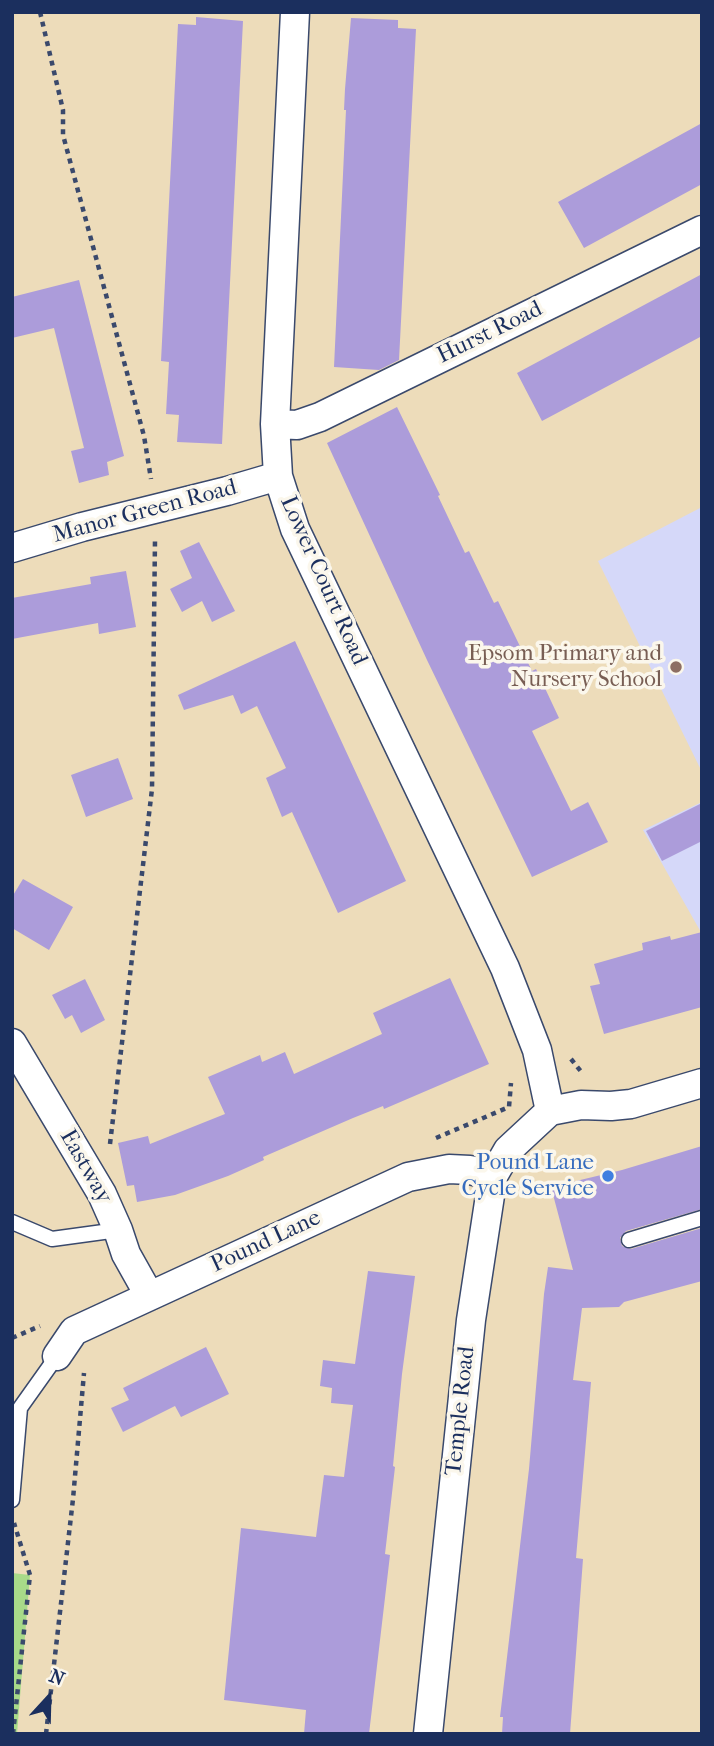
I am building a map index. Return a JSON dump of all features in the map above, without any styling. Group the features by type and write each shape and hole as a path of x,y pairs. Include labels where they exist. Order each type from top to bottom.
{"street":[{"name":"Lower Court Road","path":"295,12 275,424 278,476 295,529 505,968 537,1050 550,1111"},
{"name":"Hurst Road","path":"275,424 297,425 320,417 702,230"},
{"name":"Manor Green Road","path":"12,548 278,476"},
{"name":"Eastway","path":"12,1043 102,1194 126,1254 149,1295"},
{"path":"550,1111 581,1105 631,1104 702,1083"},
{"name":"Temple Road","path":"428,1734 471,1320 493,1176 508,1150 550,1111"},
{"name":"Pound Lane","path":"74,1331 408,1177 449,1170 470,1170 493,1176"},
{"path":"57,1356 74,1331"}],"lane":[{"path":"629,1240 702,1218"},
{"path":"12,1222 52,1239 118,1230"},
{"path":"12,1500 20,1408 57,1356"}],"path":[{"path":"40,12 63,110 63,135 144,436 156,510 152,789 109,1155 102,1194"},
{"path":"459,1128 509,1107 512,1077"},
{"path":"46,1734 73,1499 85,1363 74,1331"},
{"path":"12,1519 30,1575 13,1734"}],"shaded area":[{"name":"Epsom Primary and Nursery School","path":"702,507 702,772 598,561"},
{"path":"702,802 702,934 643,830"}],"green space":[{"path":"12,1573 30,1575 17,1734 12,1734"}],"building":[{"path":"196,17 243,21 222,444 177,442 179,415 166,414 169,362 161,361 178,24 196,25"},
{"path":"351,18 398,20 398,28 416,29 399,360 379,370 334,367 345,89"},
{"path":"702,123 702,184 584,248 558,202"},
{"path":"702,274 702,336 542,421 517,373"},
{"path":"79,280 124,456 107,462 109,475 79,483 71,451 84,448 54,328 12,338 12,297"},
{"path":"397,407 465,553 469,551 494,603 498,601 532,671 536,669 559,718 532,731 571,811 588,802 608,842 532,877 427,660 327,443"},
{"path":"199,542 235,611 212,622 202,601 182,612 170,589 192,578 180,551"},
{"path":"126,571 136,627 99,634 98,623 12,639 12,598 91,584 90,577"},
{"path":"295,641 406,881 338,913 292,812 282,817 266,778 286,768 257,706 241,714 233,695 184,710 178,695"},
{"path":"118,758 133,799 86,817 71,775"},
{"path":"702,803 702,841 662,861 646,831"},
{"path":"23,879 73,907 49,950 12,928 12,897"},
{"path":"702,932 702,1007 604,1034 590,986 600,984 594,964 643,950 642,943 670,936 671,940"},
{"path":"450,978 489,1064 384,1109 383,1106 353,1118 263,1157 264,1160 228,1176 175,1195 137,1202 134,1185 127,1186 118,1143 148,1136 150,1144 225,1114 208,1077 260,1055 262,1062 285,1052 294,1074 382,1034 373,1013"},
{"path":"85,979 105,1020 81,1033 72,1015 65,1019 52,995"},
{"path":"702,1146 702,1209 626,1231 620,1238 622,1246 631,1249 702,1228 702,1281 624,1302 619,1307 582,1308 573,1380 591,1382 576,1558 583,1559 570,1734 502,1734 503,1717 500,1717 529,1469 548,1267 573,1270 551,1187 622,1170"},
{"path":"368,1271 415,1276 402,1374 385,1554 390,1555 369,1734 304,1734 306,1710 224,1700 241,1528 316,1537 324,1475 344,1477 353,1405 331,1403 332,1388 320,1386 323,1360 355,1364"},
{"path":"206,1347 229,1394 181,1417 175,1406 123,1432 111,1408 129,1400 123,1388"}],"place":[{"name":"Epsom Primary and Nursery School","path":"676,667"},
{"name":"Pound Lane Cycle Service","path":"608,1176"}]}
